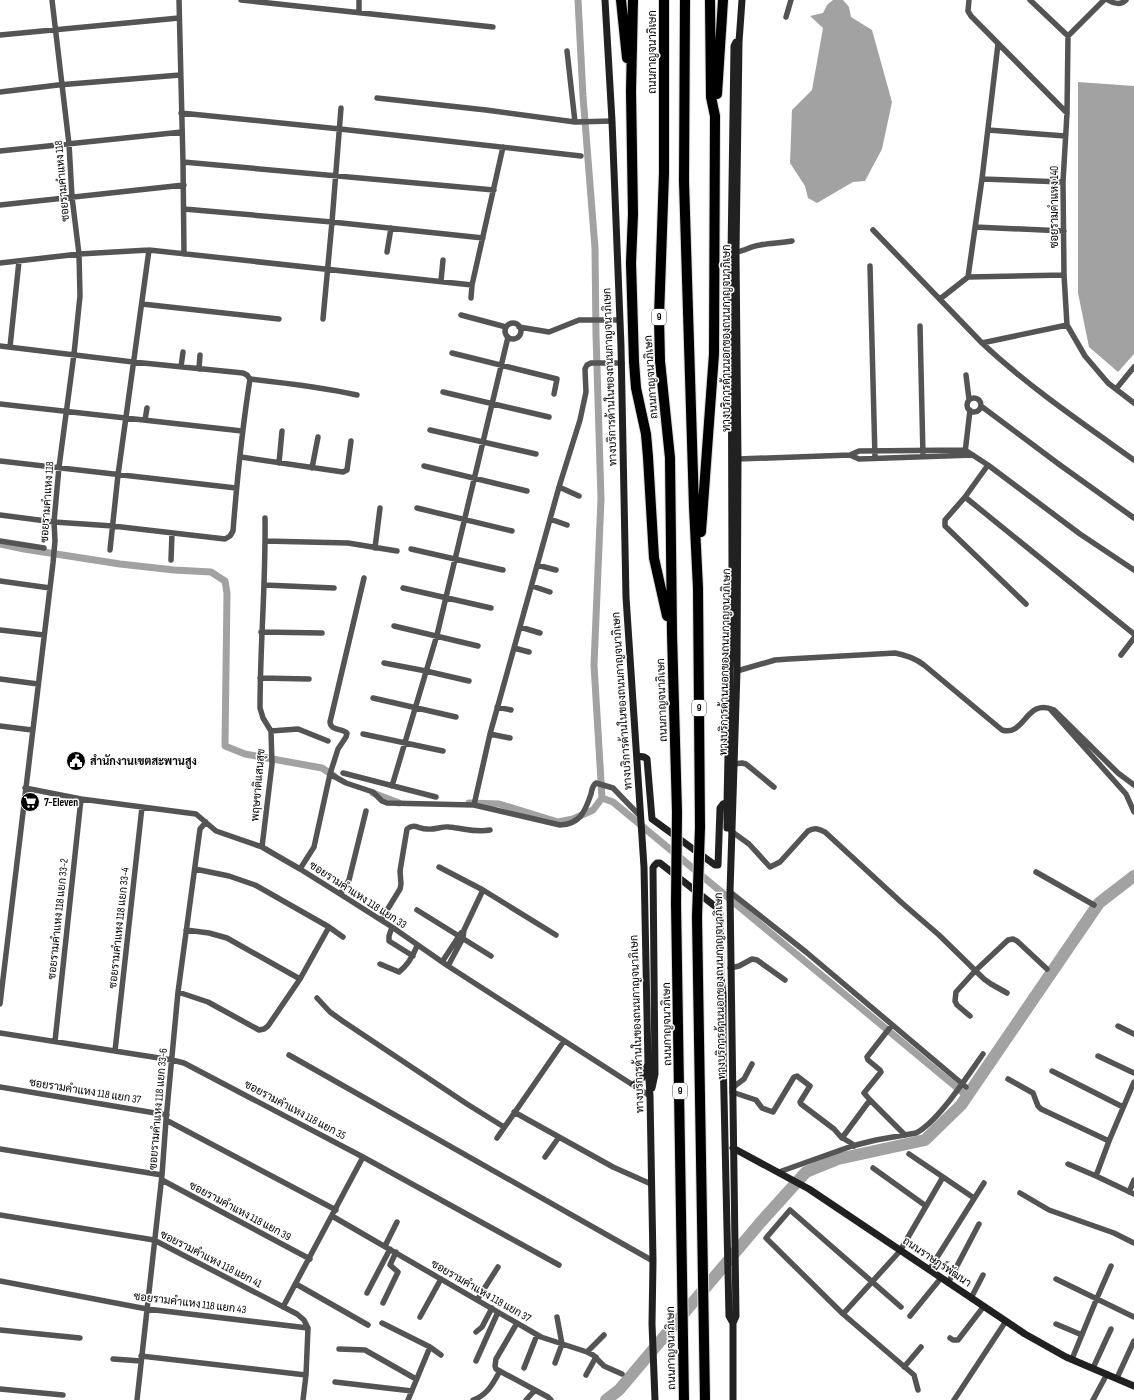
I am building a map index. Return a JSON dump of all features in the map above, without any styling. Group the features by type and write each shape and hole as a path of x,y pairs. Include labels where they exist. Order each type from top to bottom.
{"highway":[{"path":"621,0 631,91"},
{"path":"633,0 631,91 633,214 631,264 634,362 636,388 646,434 654,558 672,634"},
{"name":"ถนนกาญจนาภิเษก","path":"664,0 664,173 659,317 660,361 670,458 672,634 677,812 676,903 684,1400"},
{"name":"9","path":"685,0 684,181 694,507 698,588 700,827 697,917 703,1240 704,1400"},
{"path":"710,0 711,97 715,116"},
{"path":"698,588 702,508 714,354 715,116 723,0"}],"main road":[{"name":"ทางบริการด้านในของถนนกาญจนาภิเษก","path":"605,0 612,121 622,364 626,596 644,867 653,1261 652,1324 655,1400"},
{"name":"ทางบริการด้านนอกของถนนกาญจนาภิเษก","path":"733,1400 733,1323 729,1316 732,1291 730,1218 733,1148 730,968 727,891 734,764 737,671 738,459 736,252 739,42 742,0"},
{"path":"727,891 727,803 732,585 731,254 734,44 739,42"},
{"path":"637,756 647,759 652,819 715,866 718,865 720,808 723,804 727,803"},
{"path":"650,1096 655,1074 653,868 657,863 660,863 718,910 723,994 723,1053 730,1218"},
{"path":"723,994 727,914"},
{"path":"634,1085 642,1078 648,1064"},
{"name":"ถนนราษฏร์พัฒนา","path":"733,1148 809,1189 1025,1334 1072,1359 1134,1386"}],"street":[{"name":"ซอยรามคำแหง 118","path":"0,1004 53,563 54,522 59,467 67,412 80,296 79,254 52,0"},
{"path":"179,0 184,185 184,254"},
{"path":"241,0 493,26"},
{"path":"358,12 359,0"},
{"path":"786,17 791,0"},
{"path":"969,0 968,11 998,44 1067,113"},
{"path":"1030,0 1068,36 1104,0"},
{"path":"1108,0 1116,4 1120,4 1126,0"},
{"path":"0,35 179,18"},
{"name":"ซอยรามคำแหง 140","path":"1068,36 1067,113 1063,182 1064,275 1067,325 1085,356 1108,383 1134,403"},
{"path":"968,277 982,179 998,44"},
{"path":"567,51 575,122"},
{"path":"0,92 180,75"},
{"path":"377,98 486,110 575,122 612,121"},
{"path":"322,319 332,222 341,108"},
{"path":"181,113 581,156"},
{"path":"988,130 1065,136"},
{"path":"0,151 182,132"},
{"path":"471,298 472,285 503,147"},
{"path":"183,162 494,190"},
{"path":"982,179 1063,182"},
{"path":"0,205 184,185"},
{"path":"184,209 332,222 483,238"},
{"path":"975,227 1064,231"},
{"path":"387,252 391,228"},
{"path":"873,230 1000,360 1063,410 1134,460"},
{"path":"736,252 743,252 753,246 792,241"},
{"path":"0,263 79,254 149,250 327,268 472,285"},
{"path":"110,550 118,475 149,250"},
{"path":"441,281 444,260"},
{"path":"10,347 19,261"},
{"path":"870,266 875,458"},
{"path":"940,299 968,277 1064,275"},
{"path":"142,304 279,319"},
{"path":"461,315 506,326 513,323 519,327 549,332 582,320 620,320"},
{"path":"982,343 1067,325"},
{"path":"392,786 446,598 502,365 508,337 505,333 506,326"},
{"path":"920,326 923,456"},
{"path":"508,337 513,338 518,336 520,332 519,327"},
{"path":"0,346 133,362 243,373 250,379 336,390 357,395"},
{"path":"181,367 183,352"},
{"path":"452,353 557,379 554,394"},
{"path":"199,369 200,354"},
{"path":"474,805 490,734 559,487 580,420 586,392 585,369 587,365 591,364 622,364"},
{"path":"1116,389 1134,367"},
{"path":"965,453 970,410 967,406 969,399 966,375"},
{"path":"0,515 54,522 113,526 225,539 230,536 233,531 236,488 241,457 242,431 250,379"},
{"path":"443,392 549,417"},
{"path":"969,399 976,398 980,401 980,406 1134,518"},
{"path":"0,404 242,431"},
{"path":"970,410 976,411 980,406"},
{"path":"145,420 147,408"},
{"path":"430,430 536,454"},
{"path":"279,463 282,432"},
{"path":"312,468 318,437"},
{"path":"241,457 345,472 351,441"},
{"path":"738,459 850,455 859,451 923,449 973,455 988,464 1080,534 1134,570"},
{"path":"850,455 859,459 965,453"},
{"path":"0,461 236,488"},
{"path":"988,464 965,497 945,520 945,526 1026,604"},
{"path":"424,466 527,491"},
{"path":"559,487 580,496"},
{"path":"965,497 1134,634"},
{"path":"376,548 380,508"},
{"path":"417,508 512,531"},
{"name":"พฤษชาติแสนสุข","path":"262,847 272,764 271,730 263,718 260,708 265,518"},
{"path":"550,519 567,525"},
{"path":"171,560 172,533"},
{"path":"0,541 44,548"},
{"path":"265,541 348,543 397,551"},
{"path":"411,549 503,570"},
{"path":"538,565 556,570"},
{"path":"300,869 314,847 330,774 335,758 347,733 344,730 333,728 330,726 330,722 364,578"},
{"path":"0,581 50,588"},
{"path":"264,586 334,588"},
{"path":"532,586 550,592"},
{"path":"403,588 491,608"},
{"path":"394,626 478,646"},
{"path":"520,627 540,633"},
{"path":"0,630 44,635"},
{"path":"261,632 322,633"},
{"path":"1121,655 1134,638"},
{"path":"514,648 529,652"},
{"path":"737,671 776,660 895,653 914,658 953,688 1002,730 1009,732 1018,726 1034,710 1044,706 1058,712 1126,794 1134,812"},
{"path":"384,663 469,681"},
{"path":"260,678 308,679"},
{"path":"0,679 38,684"},
{"path":"373,698 456,717"},
{"path":"498,706 512,710"},
{"path":"0,726 32,730"},
{"path":"271,730 298,729 328,742"},
{"path":"363,734 443,751"},
{"path":"490,734 510,738"},
{"path":"1085,744 1134,785"},
{"path":"734,764 746,764 774,787"},
{"path":"343,773 436,797"},
{"path":"330,774 346,783 373,792 382,801 387,803 474,805 560,825 572,823 579,818 590,797 593,785 599,784 613,788 641,818"},
{"name":"ซอยรามคำแหง 118 แยก 33","path":"25,788 81,799 196,814 216,831 262,847 300,869 392,927 417,946 650,1096"},
{"name":"ซอยรามคำแหง 118 แยก 33-2","path":"55,1041 81,799"},
{"name":"ซอยรามคำแหง 118 แยก 33-4","path":"115,1051 142,807"},
{"path":"340,894 349,880 366,811"},
{"name":"ซอยรามคำแหง 118 แยก 33-6","path":"136,1400 162,1177 178,992 200,829 206,822"},
{"path":"381,920 400,889 400,870 407,829 412,826 426,829 449,826 466,831 482,832 490,830"},
{"path":"731,830 749,844 770,867 780,862 808,831 818,828 825,832 939,935 975,971 991,984 1007,993"},
{"path":"439,867 483,890 556,935"},
{"path":"195,869 230,876 255,885 329,927 343,937"},
{"path":"1036,872 1094,905"},
{"path":"448,966 483,890"},
{"path":"727,891 806,952 963,1085"},
{"path":"417,910 491,956"},
{"path":"178,992 208,1002 259,1030 264,1029 268,1026 300,979 329,927"},
{"path":"392,927 389,941 413,956"},
{"path":"186,930 209,933 227,938 300,979"},
{"path":"442,962 461,937"},
{"path":"970,1016 957,1005 955,995 959,988 975,971 1005,942 1010,939 1017,941 1047,969"},
{"path":"380,964 399,972 404,969 413,956 417,946"},
{"path":"730,968 739,966 752,959 757,960 785,980"},
{"path":"317,998 330,1012 340,1019 504,1127"},
{"path":"891,1025 867,1057 868,1060 881,1072 864,1093 905,1135"},
{"path":"1118,1026 1134,1034"},
{"name":"ซอยรามคำแหง 118 แยก 35","path":"0,1033 172,1060 194,1068 363,1157 559,1265"},
{"path":"497,1138 564,1041"},
{"path":"779,1172 853,1146 876,1140 916,1133 936,1116 956,1091 963,1085 983,1054"},
{"path":"289,1055 653,1261"},
{"path":"1098,1056 1134,1073"},
{"path":"752,1064 744,1079 732,1090 756,1100 762,1108 773,1112 794,1078 797,1076 810,1086 800,1102 801,1104 834,1129 842,1138 851,1143 853,1146"},
{"path":"1052,1071 1124,1107"},
{"path":"1008,1079 1033,1093 1038,1106 1041,1109 1109,1141"},
{"path":"1096,1176 1134,1082"},
{"name":"ซอยรามคำแหง 118 แยก 37","path":"0,1088 166,1117 336,1210"},
{"path":"842,1138 870,1100"},
{"path":"514,1112 613,1167 651,1184"},
{"path":"545,1157 559,1137"},
{"name":"ซอยรามคำแหง 118 แยก 39","path":"0,1149 162,1177 310,1259"},
{"path":"909,1154 974,1198"},
{"path":"283,1307 310,1259 363,1157"},
{"path":"1068,1164 1132,1193 1134,1180"},
{"path":"873,1168 926,1206"},
{"path":"843,1314 900,1251 943,1177"},
{"path":"929,1270 984,1183"},
{"path":"1020,1193 1049,1210 1114,1233 1134,1243"},
{"path":"901,1307 790,1210 766,1238 843,1314 914,1375 918,1390"},
{"name":"ซอยรามคำแหง 118 แยก 41","path":"0,1215 154,1240 297,1314 304,1320 308,1328"},
{"name":"ซอยรามคำแหง 118 แยก 37","path":"332,1216 537,1335 587,1352 596,1357 604,1366 622,1374"},
{"path":"367,1293 397,1222"},
{"path":"948,1283 979,1224"},
{"path":"383,1303 398,1272 390,1265 396,1252"},
{"path":"1072,1359 1111,1266"},
{"path":"478,1300 498,1267"},
{"path":"971,1298 983,1275"},
{"path":"910,1316 941,1278"},
{"path":"420,1317 441,1279"},
{"path":"1056,1279 1134,1317"},
{"name":"ซอยรามคำแหง 118 แยก 43","path":"0,1281 147,1309 308,1328"},
{"path":"296,1284 368,1324"},
{"path":"950,1338 953,1340 958,1340 984,1306"},
{"path":"476,1332 482,1327 492,1308"},
{"path":"476,1362 498,1312"},
{"path":"555,1363 562,1344 557,1317"},
{"path":"954,1400 1006,1321"},
{"path":"382,1323 441,1355"},
{"path":"517,1323 496,1359 495,1366 500,1371 548,1396 550,1400"},
{"path":"1056,1324 1082,1335"},
{"path":"303,1400 306,1375 308,1328"},
{"path":"1093,1368 1111,1329"},
{"path":"0,1330 80,1338"},
{"path":"524,1368 537,1335"},
{"path":"587,1352 604,1335"},
{"path":"1117,1378 1134,1341"},
{"path":"904,1367 921,1347"},
{"path":"408,1400 430,1348"},
{"path":"339,1349 365,1350 416,1380"},
{"path":"586,1375 596,1357"},
{"path":"112,1359 141,1358 306,1375"},
{"path":"474,1400 483,1396 490,1389 500,1371"},
{"path":"1093,1400 1107,1374"},
{"path":"335,1382 412,1391"},
{"path":"0,1389 63,1394"},
{"path":"526,1400 535,1390"}],"shaded area":[{"path":"833,0 843,0 849,7 851,17 872,30 892,102 882,149 865,181 853,182 817,203 808,198 805,186 790,163 792,110 812,90 823,28 810,16 823,13 827,5"},
{"path":"1078,82 1134,86 1134,354 1118,372 1089,347 1078,293"}],"waterway":[{"path":"578,0 583,96 595,248 601,499 594,665 602,798"},
{"path":"0,544 120,564 174,570 211,572 225,581 227,593 225,746 245,754 322,768 334,776"},
{"path":"373,793 399,803"},
{"path":"469,803 499,804 558,822 573,819 593,810 602,798 613,802 967,1096"},
{"path":"606,1400 619,1390 760,1223 806,1172 838,1159 925,1140 961,1105 1099,903 1134,876"}],"place":[{"name":"สำนักงานเขตสะพานสูง","path":"76,761"},
{"name":"7-Eleven","path":"30,802"}]}
